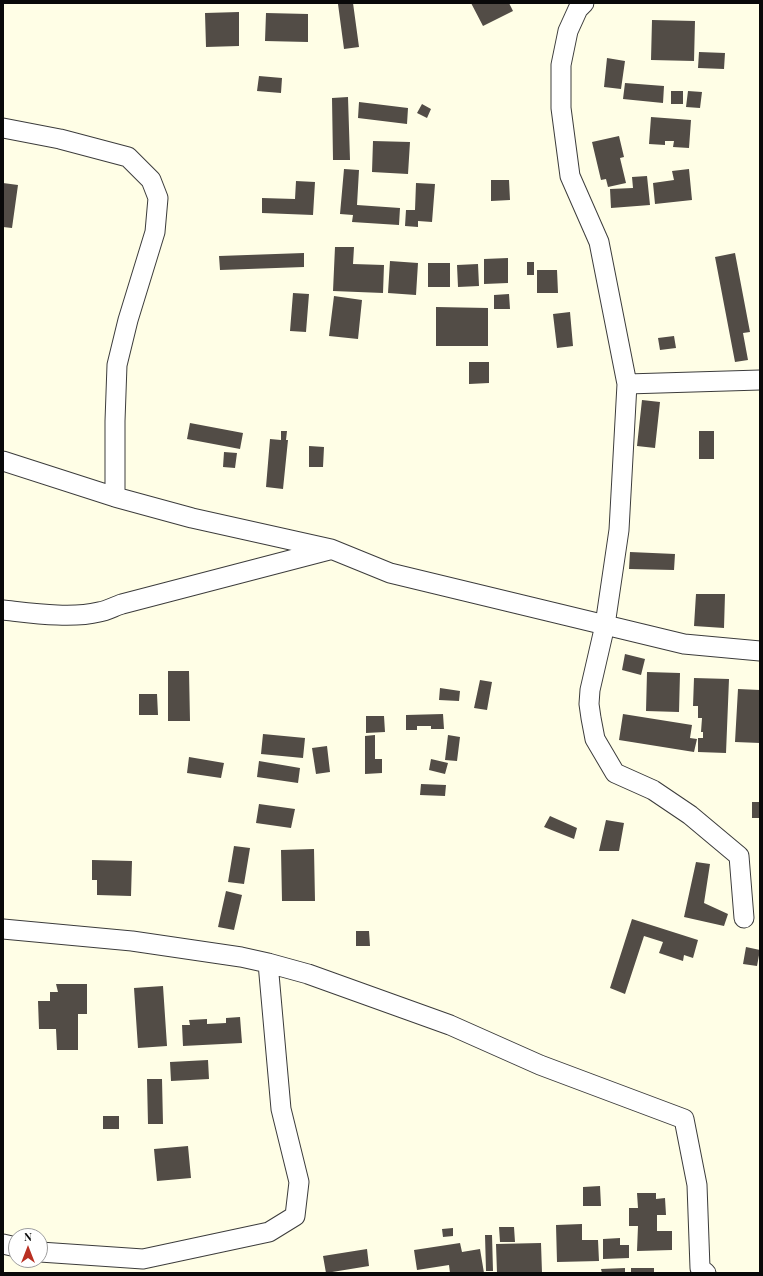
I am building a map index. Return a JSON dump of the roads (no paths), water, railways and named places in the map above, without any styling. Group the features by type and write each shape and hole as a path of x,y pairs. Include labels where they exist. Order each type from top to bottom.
{"street":[{"path":"584,3 578,9 567,38 561,65 561,108 570,176 599,242 627,384 619,530 604,625 590,690 589,704 591,718 595,739 615,773 653,790 690,815 739,856 744,918"},
{"path":"3,128 60,139 128,157 151,180 158,198 155,232 128,320 117,365 115,497"},
{"path":"627,384 760,380"},
{"path":"3,461 115,497 192,518 331,550 390,573 684,644 760,651"},
{"path":"3,610 46,615 99,613 122,604 331,550"},
{"path":"3,929 132,941 268,962 308,974 450,1024 540,1065 684,1119 697,1185 700,1268 706,1273"},
{"path":"48,1253 143,1259 269,1232 295,1216 299,1182 281,1109 268,962"}]}
